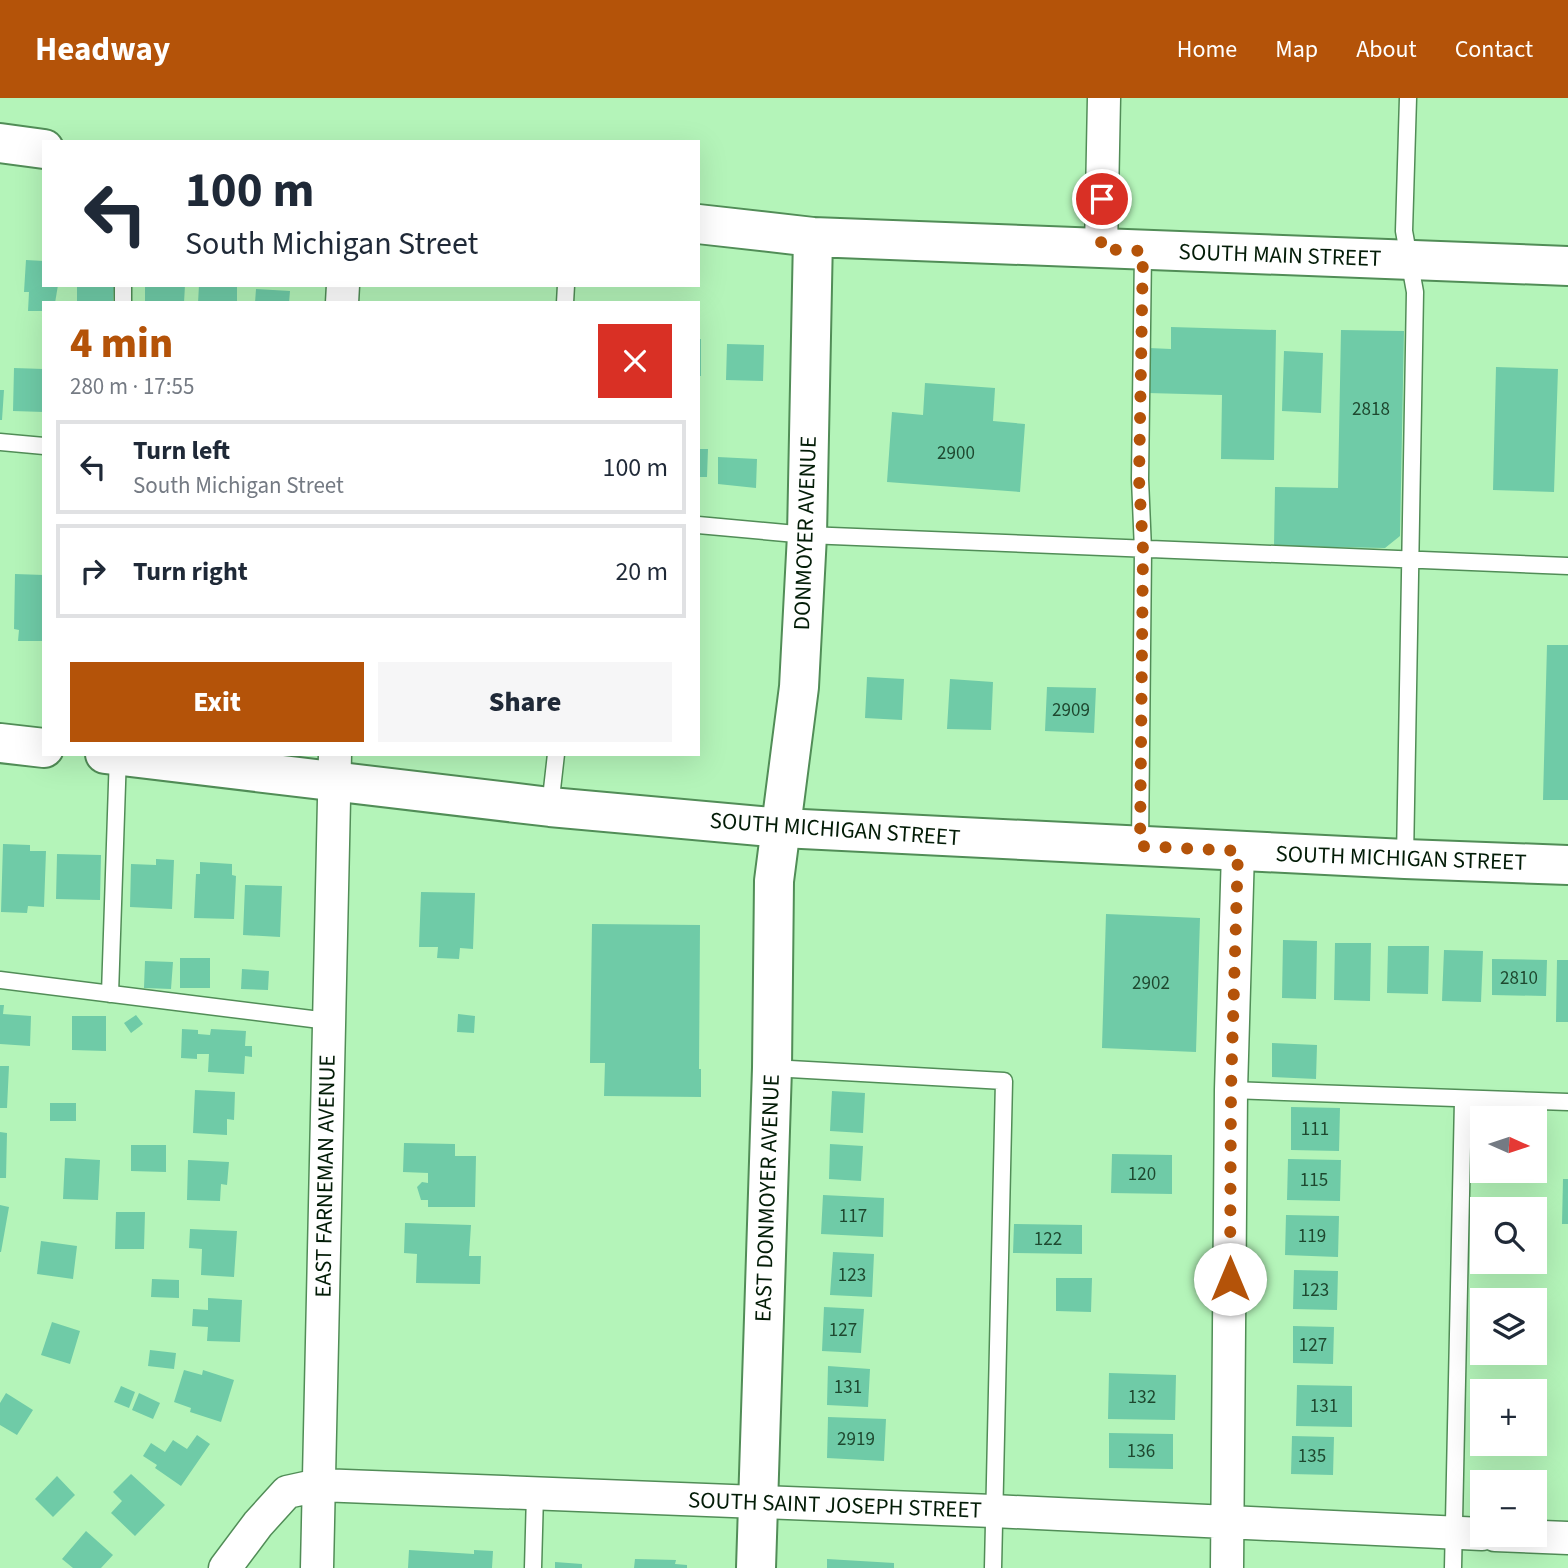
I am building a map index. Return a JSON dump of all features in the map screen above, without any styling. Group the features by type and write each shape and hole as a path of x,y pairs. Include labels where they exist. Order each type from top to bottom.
{"main road":[{"path":"0,143 42,149"},
{"name":"SOUTH MAIN STREET","path":"700,224 813,237 1568,266"},
{"name":"DONMOYER AVENUE","path":"782,828 799,687 807,535 813,237"},
{"path":"0,743 42,748"},
{"name":"SOUTH MICHIGAN STREET","path":"129,756 335,769 550,807 782,828 1405,859 1568,864"},
{"name":"EAST DONMOYER AVENUE","path":"756,1568 772,1068 774,881 782,828"}],"street":[{"path":"1101,249 1104,98"},
{"name":"EAST FARNEMAN AVENUE","path":"317,1568 335,769"},
{"path":"1227,1568 1231,1090 1238,851"},
{"name":"SOUTH SAINT JOSEPH STREET","path":"225,1568 258,1524 287,1492 319,1485 993,1511 1468,1534"},
{"path":"1547,1537 1568,1538"}],"lane":[{"path":"1405,859 1415,292 1404,231 1408,98"},
{"path":"1140,846 1143,550 1139,479 1143,251"},
{"path":"0,442 42,446"},
{"path":"700,525 807,535 1568,566"},
{"path":"110,994 113,756"},
{"path":"550,807 556,756"},
{"path":"0,981 328,1021"},
{"path":"772,1068 1004,1081 993,1568"},
{"path":"1231,1090 1568,1102"},
{"path":"1453,1568 1468,1534 1463,1100"},
{"path":"533,1568 535,1494"}],"building":[{"path":"26,260 42,261 42,287 58,287 55,301 42,301 42,311 28,311 29,292 24,292"},
{"path":"77,287 114,287 113,301 77,301"},
{"path":"145,287 185,287 184,301 145,301"},
{"path":"199,287 237,287 237,301 198,301"},
{"path":"256,289 290,291 289,301 255,301"},
{"path":"1171,327 1276,330 1274,460 1221,459 1222,395 1148,393 1149,348 1171,349"},
{"path":"1341,330 1404,331 1400,536 1385,548 1274,546 1275,487 1338,488"},
{"path":"700,339 701,339 700,376"},
{"path":"727,344 764,345 763,381 726,380"},
{"path":"1284,351 1323,353 1321,413 1282,411"},
{"path":"1496,367 1558,369 1554,492 1493,490"},
{"path":"14,368 42,369 42,412 13,411"},
{"path":"925,383 995,388 993,421 1025,424 1020,492 887,482 892,412 923,415"},
{"path":"0,390 4,390 2,420 0,420"},
{"path":"700,449 708,449 707,477 700,477"},
{"path":"718,457 757,459 756,488 718,484"},
{"path":"15,574 42,575 42,641 18,641 19,630 14,629"},
{"path":"1547,645 1568,645 1568,800 1543,800"},
{"path":"867,677 904,679 902,720 865,718"},
{"path":"950,679 993,682 991,730 947,729"},
{"path":"1047,687 1096,688 1094,733 1045,731"},
{"path":"3,844 30,845 30,851 46,851 44,907 28,906 27,913 1,912"},
{"path":"57,854 101,855 100,900 56,899"},
{"path":"156,859 174,860 172,909 130,907 131,864 156,865"},
{"path":"200,862 232,864 232,875 236,876 234,919 194,918 196,874 200,874"},
{"path":"245,885 282,886 280,937 243,935"},
{"path":"421,892 475,893 473,949 460,948 459,959 437,958 438,947 419,947"},
{"path":"1106,914 1200,918 1196,1052 1102,1048"},
{"path":"592,924 700,925 701,1097 604,1096 605,1063 590,1063"},
{"path":"1283,940 1317,941 1316,999 1282,998"},
{"path":"1335,943 1371,943 1370,1001 1334,1000"},
{"path":"1388,946 1429,946 1428,994 1387,993"},
{"path":"1444,950 1483,951 1481,1002 1442,1001"},
{"path":"180,958 210,958 210,988 180,988"},
{"path":"1492,959 1547,960 1546,996 1492,995"},
{"path":"1557,960 1568,960 1568,1022 1556,1022"},
{"path":"145,961 173,962 171,989 144,988"},
{"path":"242,969 269,971 268,990 241,989"},
{"path":"0,1005 4,1005 3,1014 31,1016 30,1046 0,1044"},
{"path":"458,1014 475,1016 474,1033 457,1032"},
{"path":"136,1015 143,1024 131,1033 124,1023"},
{"path":"72,1016 106,1016 106,1051 72,1050"},
{"path":"182,1029 198,1030 198,1034 210,1035 211,1029 246,1031 245,1046 252,1046 252,1057 245,1056 244,1074 208,1072 209,1054 197,1054 197,1059 181,1058"},
{"path":"1272,1043 1317,1045 1316,1079 1272,1077"},
{"path":"0,1066 9,1066 7,1108 0,1108"},
{"path":"195,1090 235,1092 234,1120 227,1119 227,1135 193,1133"},
{"path":"832,1091 865,1093 863,1133 830,1131"},
{"path":"50,1103 76,1103 76,1121 50,1121"},
{"path":"1291,1107 1340,1108 1339,1151 1291,1150"},
{"path":"0,1132 7,1133 6,1178 0,1178"},
{"path":"404,1143 455,1144 455,1156 476,1156 475,1207 428,1207 428,1200 421,1200 417,1187 422,1182 428,1183 428,1173 403,1172"},
{"path":"830,1144 863,1146 861,1181 829,1179"},
{"path":"131,1145 166,1145 166,1172 131,1171"},
{"path":"1112,1154 1172,1155 1172,1194 1111,1193"},
{"path":"65,1158 100,1160 98,1200 63,1199"},
{"path":"1288,1159 1341,1160 1340,1201 1287,1200"},
{"path":"188,1160 229,1162 227,1185 221,1184 220,1201 187,1200"},
{"path":"1563,1179 1568,1179 1568,1224 1562,1224"},
{"path":"823,1195 884,1198 883,1237 821,1234"},
{"path":"0,1205 9,1207 1,1252 0,1252"},
{"path":"116,1212 145,1212 144,1249 115,1249"},
{"path":"1286,1215 1339,1216 1338,1257 1285,1255"},
{"path":"405,1223 471,1225 469,1256 481,1256 480,1284 416,1283 417,1254 404,1253"},
{"path":"1014,1224 1082,1225 1082,1254 1013,1253"},
{"path":"190,1229 237,1231 234,1277 201,1275 202,1249 189,1248"},
{"path":"41,1241 77,1246 73,1279 37,1274"},
{"path":"833,1252 874,1254 872,1297 830,1295"},
{"path":"1294,1270 1338,1271 1337,1310 1293,1309"},
{"path":"1056,1278 1092,1278 1091,1312 1056,1311"},
{"path":"152,1279 179,1280 179,1298 151,1297"},
{"path":"208,1298 242,1300 240,1342 207,1341 208,1327 192,1326 193,1309 208,1310"},
{"path":"824,1307 864,1309 861,1353 822,1351"},
{"path":"52,1322 80,1331 70,1364 41,1355"},
{"path":"1293,1326 1334,1327 1333,1364 1293,1363"},
{"path":"150,1350 176,1353 174,1369 148,1366"},
{"path":"828,1366 870,1369 868,1407 827,1405"},
{"path":"184,1370 202,1375 203,1370 234,1380 221,1422 190,1412 191,1408 174,1402"},
{"path":"1109,1373 1176,1375 1175,1420 1108,1419"},
{"path":"1297,1385 1352,1386 1352,1427 1296,1426"},
{"path":"121,1386 135,1392 129,1408 114,1402"},
{"path":"6,1393 33,1410 17,1435 0,1425 0,1403"},
{"path":"139,1393 160,1403 153,1419 132,1410"},
{"path":"828,1417 886,1419 884,1461 827,1458"},
{"path":"1109,1433 1173,1434 1173,1469 1109,1468"},
{"path":"197,1435 210,1444 181,1486 143,1456 151,1443 165,1452 173,1440 187,1449"},
{"path":"1292,1436 1334,1437 1333,1475 1291,1474"},
{"path":"131,1474 165,1505 135,1536 111,1513 122,1501 113,1492"},
{"path":"57,1476 75,1495 53,1517 35,1499"},
{"path":"86,1531 113,1555 101,1568 73,1568 62,1559"},
{"path":"409,1550 474,1554 474,1550 493,1551 492,1568 408,1568"},
{"path":"635,1559 676,1560 675,1564 687,1565 687,1568 634,1568"},
{"path":"827,1559 894,1563 894,1568 827,1568"},
{"path":"555,1562 582,1564 582,1568 555,1568"}],"route":[{"path":"1102,199 1101,249 1143,251 1139,479 1143,550 1140,846 1238,851 1231,1090 1230,1279"}]}
